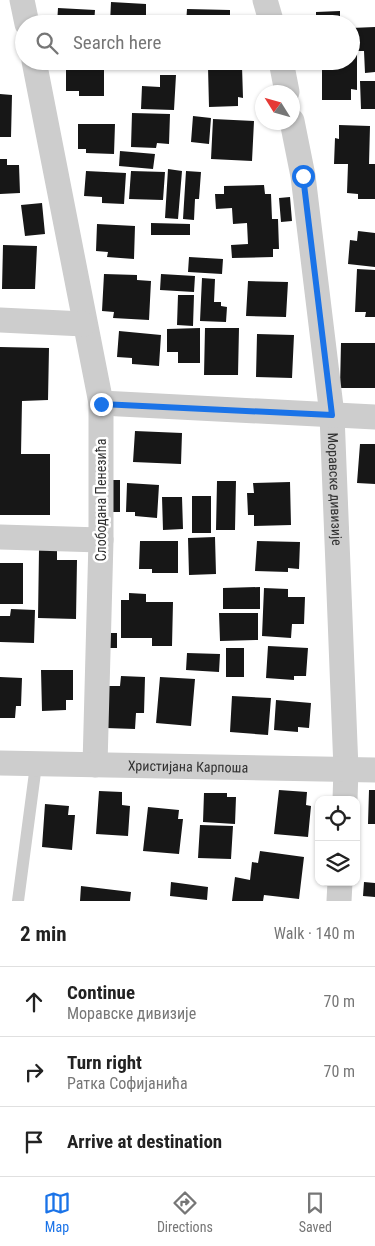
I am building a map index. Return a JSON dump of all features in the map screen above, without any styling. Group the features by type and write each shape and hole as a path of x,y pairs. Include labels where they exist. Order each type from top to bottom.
{"street":[{"path":"22,0 25,15"},
{"path":"265,0 269,15"},
{"name":"Слободана Пенезића","path":"36,70 101,404 101,540 95,765"},
{"path":"283,70 286,85"},
{"name":"Моравске дивизије","path":"294,130 303,176 332,415 346,769 344,796"},
{"path":"0,320 84,324"},
{"path":"101,404 375,417"},
{"path":"0,537 101,540"},
{"name":"Христијана Карпоша","path":"0,763 375,770"},
{"path":"339,901 340,886"}],"lane":[{"path":"18,901 36,764"}],"building":[{"path":"111,2 146,4 146,15 110,15"},
{"path":"58,8 95,10 95,15 58,15"},
{"path":"187,9 230,10 230,15 187,15"},
{"path":"340,11 340,15 316,15 316,12"},
{"path":"375,27 375,72 365,73 364,51 360,51 360,28"},
{"path":"66,70 104,70 104,96 79,96 79,91 66,91"},
{"path":"208,70 242,70 243,98 238,97 238,106 209,107"},
{"path":"322,70 357,70 357,90 351,89 351,100 322,100"},
{"path":"160,75 176,75 174,110 141,109 142,86 160,87"},
{"path":"360,81 375,81 375,109 361,109"},
{"path":"0,94 12,95 11,137 0,137"},
{"path":"132,113 170,114 169,144 157,143 156,148 131,147"},
{"path":"193,116 211,118 209,144 191,142"},
{"path":"213,119 254,121 252,161 211,159"},
{"path":"78,124 115,124 114,154 86,153 86,149 78,149"},
{"path":"339,125 370,126 369,164 375,164 375,199 358,199 358,194 347,193 348,164 334,164 335,138 339,139"},
{"path":"120,151 155,154 153,169 119,166"},
{"path":"0,159 7,159 7,165 19,165 20,193 0,194"},
{"path":"168,169 182,171 178,219 165,218"},
{"path":"86,171 126,173 124,204 102,203 102,197 84,196"},
{"path":"131,171 165,172 163,200 129,199"},
{"path":"186,171 201,172 199,199 195,199 194,220 183,219"},
{"path":"264,185 265,194 271,194 272,219 278,219 279,249 273,249 273,257 232,258 231,245 248,244 247,223 233,224 232,208 216,209 215,194 224,194 224,186"},
{"path":"290,197 292,221 281,222 279,198"},
{"path":"42,203 45,234 25,236 21,205"},
{"path":"151,223 190,224 190,235 151,235"},
{"path":"97,224 135,226 134,259 107,257 108,252 96,251"},
{"path":"358,231 375,233 375,267 348,264 350,240 357,241"},
{"path":"3,245 37,246 35,289 2,289"},
{"path":"189,257 223,259 222,274 188,272"},
{"path":"357,269 375,270 375,317 365,317 366,312 355,312"},
{"path":"104,274 137,275 137,280 151,281 149,320 113,318 114,312 102,311"},
{"path":"161,274 195,276 194,292 160,290"},
{"path":"202,278 215,279 214,302 221,302 221,306 227,307 226,322 200,321"},
{"path":"248,281 288,282 286,317 246,316"},
{"path":"178,295 194,295 193,326 177,325"},
{"path":"200,328 200,363 178,363 178,352 167,352 167,329"},
{"path":"205,328 239,328 238,375 204,375"},
{"path":"119,331 161,335 159,366 132,364 132,358 117,357"},
{"path":"257,334 294,335 292,378 256,377"},
{"path":"341,343 375,343 375,388 340,388"},
{"path":"0,347 49,348 48,400 22,401 21,454 50,454 50,515 0,515"},
{"path":"135,431 182,433 181,464 133,462"},
{"path":"360,444 375,444 375,484 357,483"},
{"path":"108,480 120,480 120,512 108,512"},
{"path":"217,481 236,481 235,530 216,530"},
{"path":"290,482 291,525 254,526 254,515 248,515 247,493 254,493 253,483"},
{"path":"127,483 159,485 157,518 135,516 135,512 126,512"},
{"path":"192,496 211,496 211,533 192,533"},
{"path":"162,497 182,497 183,529 163,530"},
{"path":"215,537 216,574 189,575 188,538"},
{"path":"140,541 178,541 178,573 152,573 152,569 139,569"},
{"path":"257,541 300,542 299,569 288,568 288,572 255,571"},
{"path":"39,550 57,550 57,560 77,560 76,619 38,618"},
{"path":"0,563 23,563 23,604 0,604"},
{"path":"260,587 260,609 223,609 223,588"},
{"path":"264,588 288,589 288,597 305,597 304,624 292,624 291,638 262,636"},
{"path":"129,593 146,594 146,602 173,602 172,646 152,646 152,638 121,638 121,600 129,600"},
{"path":"11,609 35,610 34,643 0,642 0,616 10,616"},
{"path":"219,613 258,613 258,640 220,641"},
{"path":"106,633 117,633 117,648 106,648"},
{"path":"268,646 308,648 306,676 294,676 294,680 266,678"},
{"path":"226,648 244,648 244,677 226,677"},
{"path":"187,653 220,654 219,672 186,670"},
{"path":"41,670 73,670 73,700 66,700 66,710 42,711"},
{"path":"121,676 145,677 144,713 136,713 135,729 106,728 107,686 120,686"},
{"path":"0,677 22,678 21,706 16,706 15,718 0,718"},
{"path":"160,677 195,679 191,726 156,723"},
{"path":"232,696 271,698 268,735 230,732"},
{"path":"276,700 311,703 309,728 298,727 298,732 274,730"},
{"path":"279,790 307,792 306,805 311,806 308,837 274,834"},
{"path":"369,790 375,790 375,824 368,824"},
{"path":"99,791 122,792 122,805 130,806 128,836 96,834"},
{"path":"204,793 227,793 227,797 236,797 235,824 203,822"},
{"path":"45,804 69,806 68,815 75,815 72,850 42,847"},
{"path":"148,807 179,810 178,819 183,819 179,854 143,851"},
{"path":"200,825 233,826 231,859 198,858"},
{"path":"260,851 304,857 299,899 264,895 263,901 232,901 235,877 250,880 252,862 258,863"},
{"path":"171,882 208,887 207,900 170,896"},
{"path":"364,882 375,883 375,897 363,896"},
{"path":"81,886 131,892 130,901 80,901"}],"route":[{"path":"101,404 332,415 303,176"}]}
